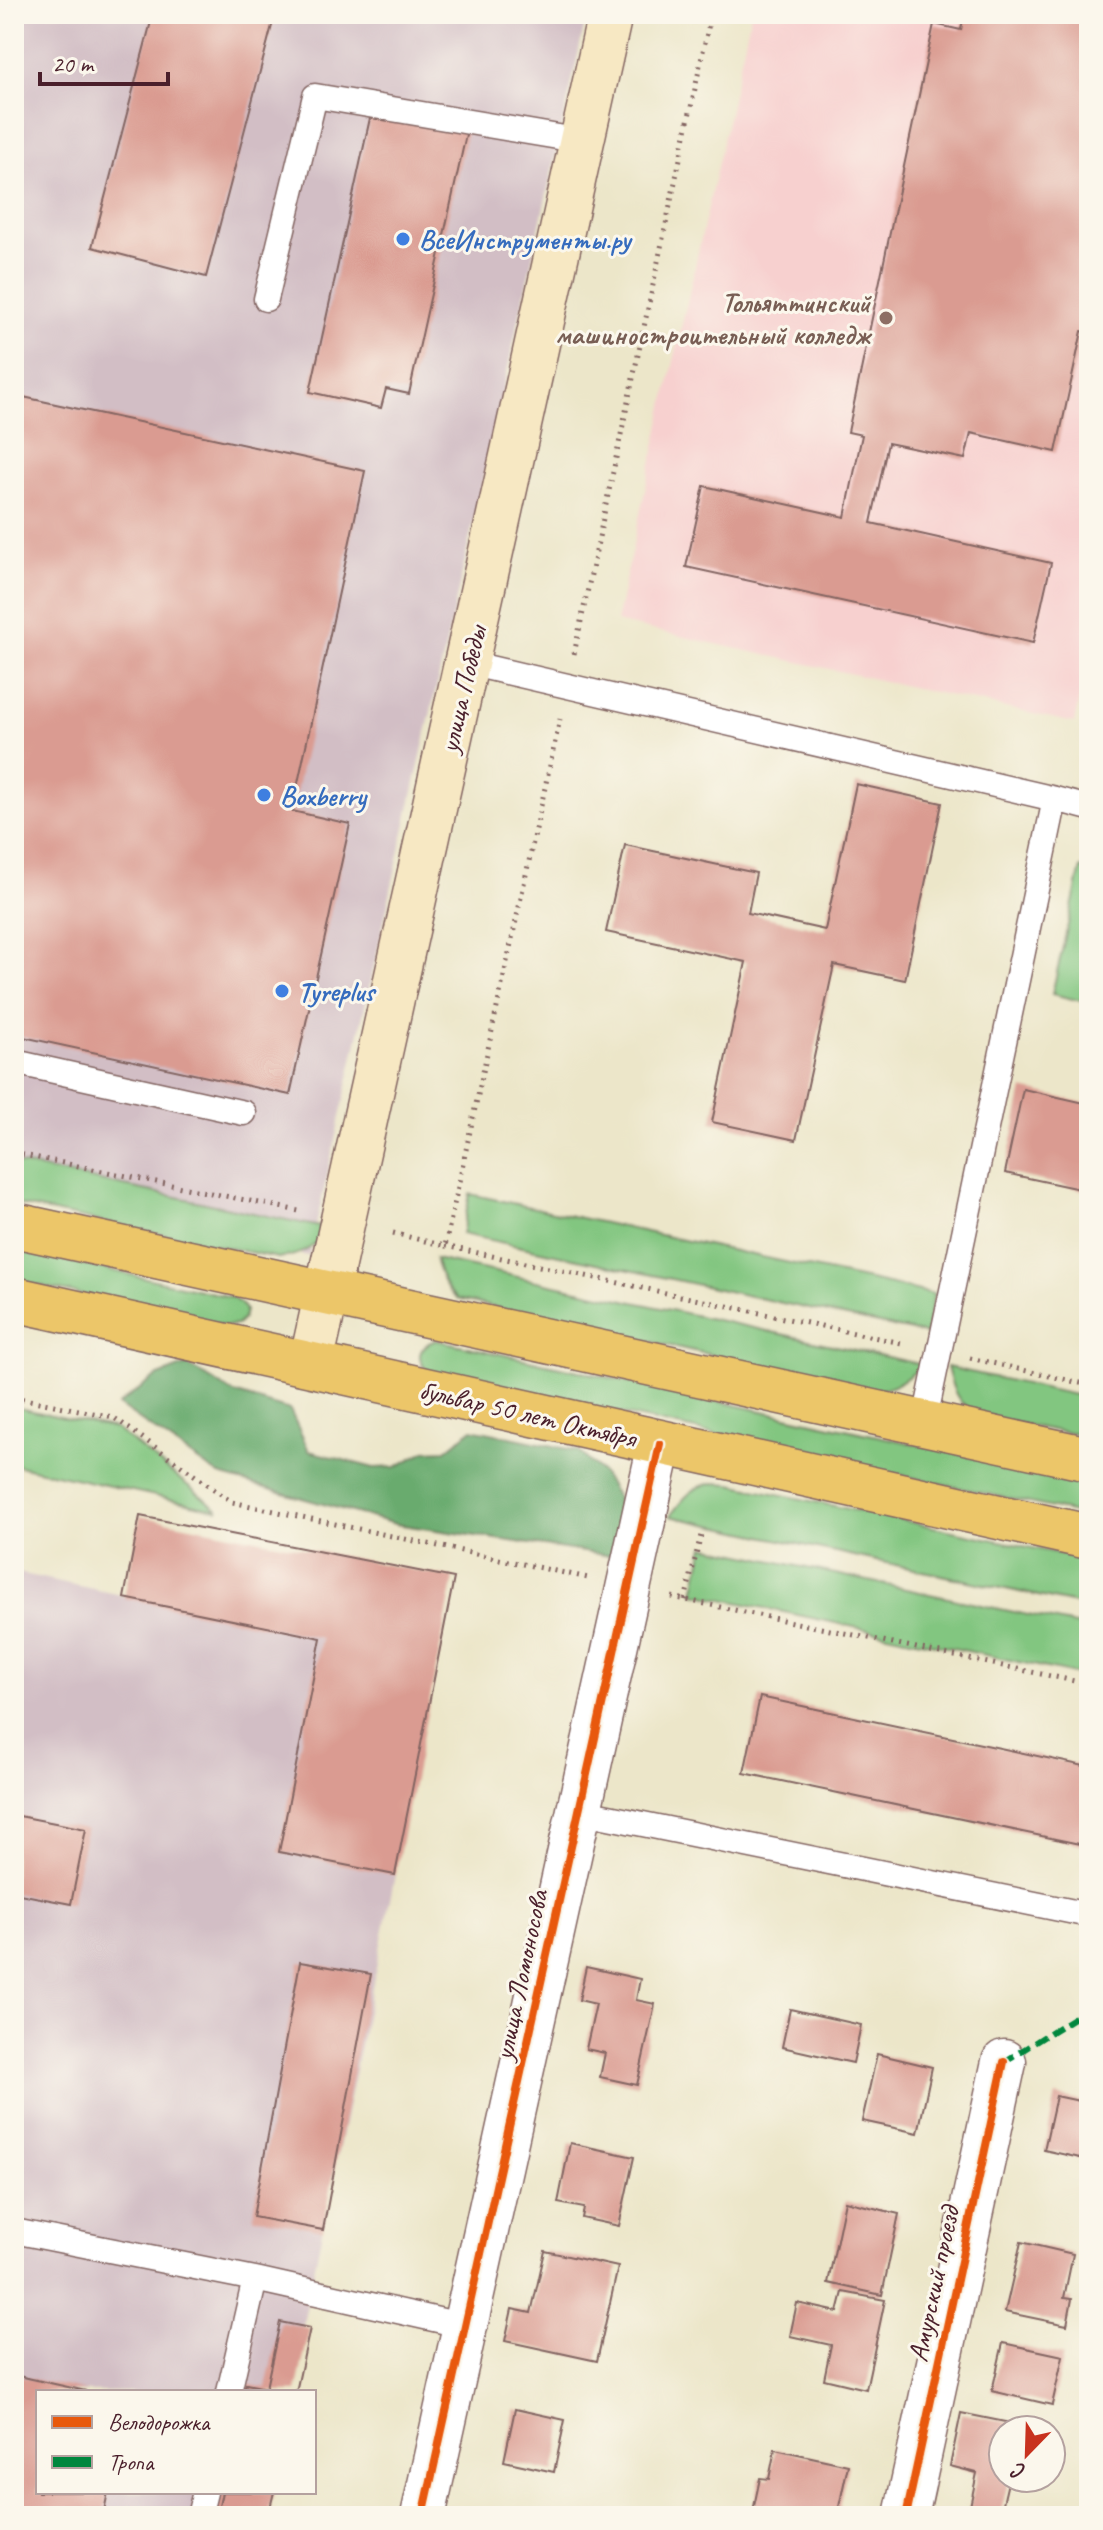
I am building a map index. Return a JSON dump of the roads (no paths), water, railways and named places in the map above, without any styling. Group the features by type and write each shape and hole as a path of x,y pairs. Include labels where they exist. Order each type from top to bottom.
{"main road":[{"name":"улица Победы","path":"311,1364 610,14"},
{"path":"14,1225 1089,1459"},
{"name":"бульвар 50 лет Октября","path":"14,1299 1089,1537"}],"street":[{"name":"улица Ломоносова","path":"423,2516 660,1444"},
{"name":"Амурский проезд","path":"906,2516 1004,2062"}],"lane":[{"path":"266,299 315,96 582,141"},
{"path":"468,663 1089,808"},
{"path":"924,1424 1055,799"},
{"path":"14,1062 244,1113"},
{"path":"579,1811 1089,1915"},
{"path":"14,2231 255,2279 465,2326"},
{"path":"229,2390 255,2279"},
{"path":"199,2516 204,2494"}],"place":[{"name":"ВсеИнструменты.ру","path":"403,239"},
{"name":"Тольяттинский машиностроительный колледж","path":"886,318"},
{"name":"Boxberry","path":"264,795"},
{"name":"Tyreplus","path":"282,991"}]}
